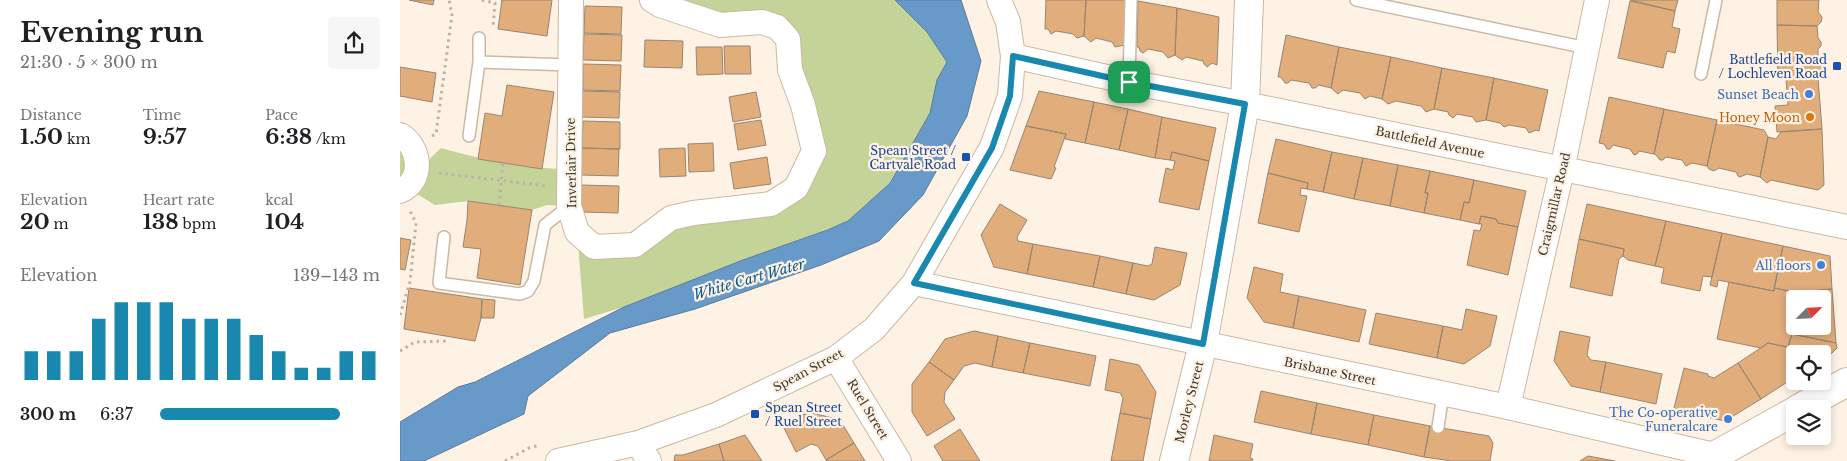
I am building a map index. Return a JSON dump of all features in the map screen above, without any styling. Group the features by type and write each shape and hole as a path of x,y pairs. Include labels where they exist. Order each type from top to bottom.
{"street":[{"name":"Inverlair Drive","path":"571,0 570,198 577,232 594,247 635,245 671,218 694,213 771,204 796,188 814,151 803,105 790,70 788,39 777,27 762,22 720,25 660,5 652,0"},
{"name":"Spean Street","path":"553,452 644,452 836,358 874,329 914,283 992,148 1010,96 1013,56 1008,22 999,0"},
{"name":"Morley Street","path":"1174,461 1203,344 1245,104 1250,0"},
{"name":"Craigmillar Road","path":"1508,407 1562,170 1597,0"},
{"name":"Battlefield Avenue","path":"1013,56 1129,82 1245,104 1847,228"},
{"path":"400,191 407,188 414,180 417,170 418,161 406,140"},
{"name":"Brisbane Street","path":"914,283 1508,407 1709,458 1747,461"},
{"name":"Ruel Street","path":"836,358 899,461"},
{"path":"1814,400 1847,382"},
{"path":"1709,458 1786,416"}],"lane":[{"path":"1129,82 1131,0"},
{"path":"1356,0 1587,48"},
{"path":"1701,74 1716,0"},
{"path":"469,136 479,62 480,38"},
{"path":"479,62 571,65"},
{"path":"444,237 439,282 520,294 528,291 534,281 545,225 570,198"},
{"path":"1438,427 1443,394"}],"path":[{"path":"406,140 436,134 452,15 449,0"},
{"path":"482,0 495,3 493,28"},
{"path":"499,205 503,163"},
{"path":"452,175 500,181 570,198"},
{"path":"400,191 416,223 410,282 400,315"},
{"path":"400,351 415,342 447,341"},
{"path":"505,461 529,448 553,452"}],"green space":[{"path":"652,0 895,0 927,32 947,62 930,113 889,183 848,221 624,307 584,319 577,232 635,245 671,218 771,204 814,151 788,39"},
{"path":"400,135 418,170 441,148 505,163 570,169 569,206 547,205 532,210 468,201 435,205 407,188 400,191"}],"water":[{"name":"White Cart Water","path":"895,0 961,0 981,61 967,116 923,195 879,241 821,265 695,309 610,333 528,396 524,414 424,461 400,461 400,422 458,387 475,382 624,307 848,221 890,183 930,113 937,80 947,62 927,32"}],"building":[{"path":"409,0 434,0 433,5"},
{"path":"502,0 552,0 547,36 498,29"},
{"path":"1046,0 1086,0 1084,36 1077,38 1073,34 1056,31 1051,34 1048,29 1045,29"},
{"path":"1086,0 1127,0 1125,45 1115,47 1112,42 1096,38 1091,42 1084,36"},
{"path":"1630,0 1678,0 1675,11"},
{"path":"1777,0 1819,0 1818,12 1822,17 1821,22 1817,26 1777,25"},
{"path":"1138,1 1177,8 1175,55 1168,58 1163,52 1148,49 1143,53 1137,47"},
{"path":"1630,1 1675,11 1672,27 1680,29 1675,53 1667,51 1663,68 1618,58"},
{"path":"585,6 622,7 621,34 584,33"},
{"path":"1177,8 1219,17 1217,65 1212,63 1207,67 1203,61 1186,57 1182,60 1175,55"},
{"path":"1777,25 1817,26 1818,38 1821,42 1821,46 1818,49 1818,64 1822,68 1818,78 1778,79"},
{"path":"584,34 622,35 621,61 583,60"},
{"path":"1286,35 1339,47 1331,88 1319,85 1312,88 1309,83 1291,80 1285,83 1281,77 1278,77"},
{"path":"645,40 683,41 682,68 644,67"},
{"path":"724,46 750,46 751,74 725,74"},
{"path":"696,47 722,47 723,74 697,75"},
{"path":"1339,47 1391,57 1382,99 1370,96 1365,99 1360,93 1343,90 1338,94 1331,88"},
{"path":"1391,57 1442,68 1434,109 1426,112 1421,106 1396,101 1388,104 1382,99"},
{"path":"583,64 621,65 620,91 583,90"},
{"path":"400,67 436,73 432,102 400,96"},
{"path":"1442,68 1494,78 1486,120 1476,122 1473,117 1457,114 1453,118 1448,112 1434,109"},
{"path":"1494,78 1548,90 1539,131 1536,130 1529,133 1526,128 1509,125 1504,127 1500,123 1486,120"},
{"path":"1818,78 1822,129 1777,132 1775,106 1788,105 1786,79"},
{"path":"507,85 554,92 542,169 478,159 485,113 502,116"},
{"path":"582,91 620,92 619,118 582,117"},
{"path":"1039,91 1094,102 1085,143 1065,139 1066,134 1026,126"},
{"path":"756,92 761,117 733,122 729,97"},
{"path":"1609,97 1664,109 1654,154 1639,151 1634,155 1630,149 1613,145 1610,149 1607,149 1604,144 1599,143"},
{"path":"1094,102 1128,109 1119,150 1085,143"},
{"path":"1128,109 1162,117 1155,158 1119,150"},
{"path":"1664,109 1717,120 1707,166 1692,163 1686,166 1682,160 1666,157 1660,160 1654,154"},
{"path":"1162,117 1216,128 1209,161 1172,152 1170,160 1155,158"},
{"path":"761,120 766,145 738,150 734,124"},
{"path":"1717,120 1764,130 1768,137 1760,177 1747,174 1740,177 1736,172 1719,168 1714,171 1709,169 1707,166"},
{"path":"583,121 620,122 620,149 582,148"},
{"path":"1026,126 1066,134 1051,179 1010,170"},
{"path":"1822,129 1824,185 1818,190 1771,180 1767,183 1760,177 1768,137 1776,139 1781,132"},
{"path":"1276,139 1332,152 1323,192 1307,189 1308,183 1268,173"},
{"path":"713,143 714,171 689,172 688,144"},
{"path":"582,148 619,149 618,176 581,175"},
{"path":"685,148 686,176 660,177 659,149"},
{"path":"1172,152 1209,161 1199,210 1159,202 1166,168 1173,170 1175,161 1170,160"},
{"path":"1332,152 1363,158 1354,199 1323,192"},
{"path":"767,157 771,184 734,189 730,163"},
{"path":"1363,158 1398,165 1390,206 1354,199"},
{"path":"1398,165 1430,171 1425,193 1428,193 1424,213 1390,206"},
{"path":"1430,171 1474,180 1469,203 1464,202 1460,220 1424,213 1428,193 1425,193"},
{"path":"1268,173 1308,183 1307,189 1301,188 1300,195 1307,196 1299,232 1258,223"},
{"path":"1474,180 1526,191 1518,227 1498,223 1496,219 1481,216 1479,224 1460,220 1464,202 1469,203"},
{"path":"581,185 619,186 618,213 581,212"},
{"path":"468,201 532,210 520,285 477,278 481,249 463,247"},
{"path":"1000,204 1027,220 1017,237 1018,241 1033,244 1027,274 994,267 981,235"},
{"path":"1587,204 1666,221 1655,266 1628,260 1623,256 1624,249 1579,239"},
{"path":"1481,216 1496,219 1498,223 1518,227 1508,275 1467,265 1474,230 1480,231 1482,224 1479,224"},
{"path":"1666,221 1722,233 1712,277 1703,276 1700,291 1661,283 1664,268 1655,266"},
{"path":"1722,233 1783,246 1774,291 1718,280 1717,287 1710,285"},
{"path":"400,238 411,240 405,270 400,269"},
{"path":"1579,239 1624,249 1623,256 1619,259 1612,296 1570,287"},
{"path":"1033,244 1100,256 1093,287 1027,274"},
{"path":"1783,246 1830,256 1832,289 1786,290 1774,288"},
{"path":"1155,247 1187,253 1180,285 1154,300 1126,294 1133,263 1148,266 1152,264"},
{"path":"1100,256 1133,263 1126,294 1093,287"},
{"path":"1254,267 1283,274 1280,292 1299,296 1293,328 1264,322 1247,298"},
{"path":"1729,282 1774,291 1774,288 1786,290 1786,335 1792,335 1789,345 1786,347 1768,343 1761,348 1717,339"},
{"path":"409,288 482,299 481,318 475,341 404,329"},
{"path":"1832,289 1836,343 1797,335 1831,335 1831,290 1821,290"},
{"path":"1299,296 1366,310 1359,342 1293,328"},
{"path":"482,299 495,300 494,318 481,318"},
{"path":"1466,309 1497,316 1490,346 1464,364 1437,358 1443,326 1462,330"},
{"path":"1376,313 1443,326 1437,358 1369,344"},
{"path":"974,331 998,336 992,367 975,363 964,366 954,380 929,362 945,339"},
{"path":"1560,331 1590,337 1587,355 1591,360 1606,362 1600,392 1571,386 1554,361"},
{"path":"1792,335 1797,335 1836,343 1837,348 1831,354 1831,345 1789,345"},
{"path":"998,336 1030,343 1023,373 992,367"},
{"path":"1030,343 1096,356 1090,386 1023,373"},
{"path":"1768,343 1786,347 1786,383 1761,399 1738,363"},
{"path":"1110,359 1139,365 1156,392 1151,419 1120,413 1123,398 1120,393 1105,390"},
{"path":"929,362 954,380 945,392 944,402 955,419 927,436 912,412 912,384"},
{"path":"1606,362 1662,374 1656,404 1600,392"},
{"path":"1738,363 1761,399 1725,421 1675,410 1684,368 1708,374 1708,376 1714,378"},
{"path":"1261,391 1317,403 1311,434 1254,422"},
{"path":"1317,403 1374,415 1368,445 1311,434"},
{"path":"809,412 840,420 854,443 826,460 818,446 811,444 796,452 782,424"},
{"path":"1120,413 1151,419 1143,461 1111,461"},
{"path":"1374,415 1430,426 1424,457 1368,445"},
{"path":"1430,426 1489,436 1493,443 1490,461 1452,461 1424,457"},
{"path":"960,429 980,461 943,461 934,446"},
{"path":"745,435 762,461 724,461 719,444"},
{"path":"1214,435 1253,444 1250,458 1253,459 1252,461 1209,461"},
{"path":"854,443 865,461 826,460"},
{"path":"719,444 724,461 674,461 675,455 683,455"},
{"path":"1588,456 1615,461 1580,461"}],"place":[{"name":"Battlefield Road / Lochleven Road","path":"1837,66"},
{"name":"Sunset Beach","path":"1809,94"},
{"name":"Honey Moon","path":"1810,117"},
{"name":"Spean Street / Cartvale Road","path":"966,157"},
{"name":"All floors","path":"1821,265"},
{"name":"Spean Street / Ruel Street","path":"755,414"},
{"name":"The Co-operative Funeralcare","path":"1728,419"}],"route":[{"path":"1013,56 1129,82 1245,104 1203,344 914,283 992,148 1010,96 1013,56"}]}
